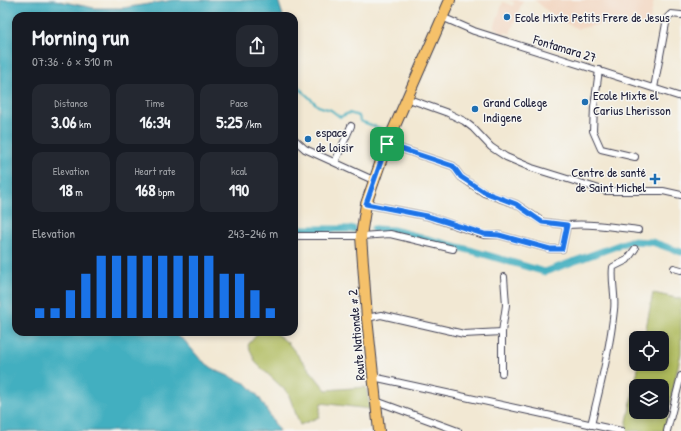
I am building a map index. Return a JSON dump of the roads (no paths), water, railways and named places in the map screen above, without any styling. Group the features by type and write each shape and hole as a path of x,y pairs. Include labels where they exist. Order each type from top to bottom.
{"main road":[{"name":"Route Nationale # 2","path":"380,431 367,318 361,236 366,204 373,180 387,144 450,0"}],"street":[{"path":"654,88 667,18 674,13 681,15"},
{"name":"Fontamara 27","path":"442,17 474,31 681,97"},
{"path":"599,70 594,108 594,131 601,149 635,156"},
{"path":"406,98 448,113 464,121 474,128 491,147 506,157 532,168 606,191 663,191 681,195"},
{"path":"335,162 351,126"},
{"path":"298,143 305,149 373,180"},
{"path":"387,144 453,166 461,177 484,192 516,204 542,222 567,225 598,224 638,230"},
{"path":"366,204 427,216 484,234 499,235 550,249 562,249 567,225"},
{"path":"298,236 361,236 390,234 453,249"},
{"path":"591,425 612,328 614,307 613,267 627,260 635,249"},
{"path":"674,268 681,270"},
{"path":"502,373 502,332 506,305 504,278"},
{"path":"367,318 381,316 464,334 502,332"},
{"path":"667,431 681,376"},
{"path":"373,377 621,431"},
{"path":"376,401 457,431"}],"water":[{"path":"0,0 54,0 94,8 123,8 174,0 278,0 282,12 12,12 12,336 176,336 184,340 200,359 215,370 247,384 259,397 279,431 0,431"}],"waterway":[{"path":"298,87 318,106 331,110 340,117 349,113 359,116 360,121 382,129"},
{"path":"298,229 353,229"},
{"path":"374,229 393,230 545,272 630,241 652,242 681,252"}],"place":[{"name":"Ecole Mixte Petits Frere de Jesus","path":"507,17"},
{"name":"Ecole Mixte el Carius Lherisson","path":"585,102"},
{"name":"Grand College Indigene","path":"475,109"},
{"name":"espace de loisir","path":"308,139"},
{"name":"Centre de santé de Saint Michel","path":"655,179"}]}
